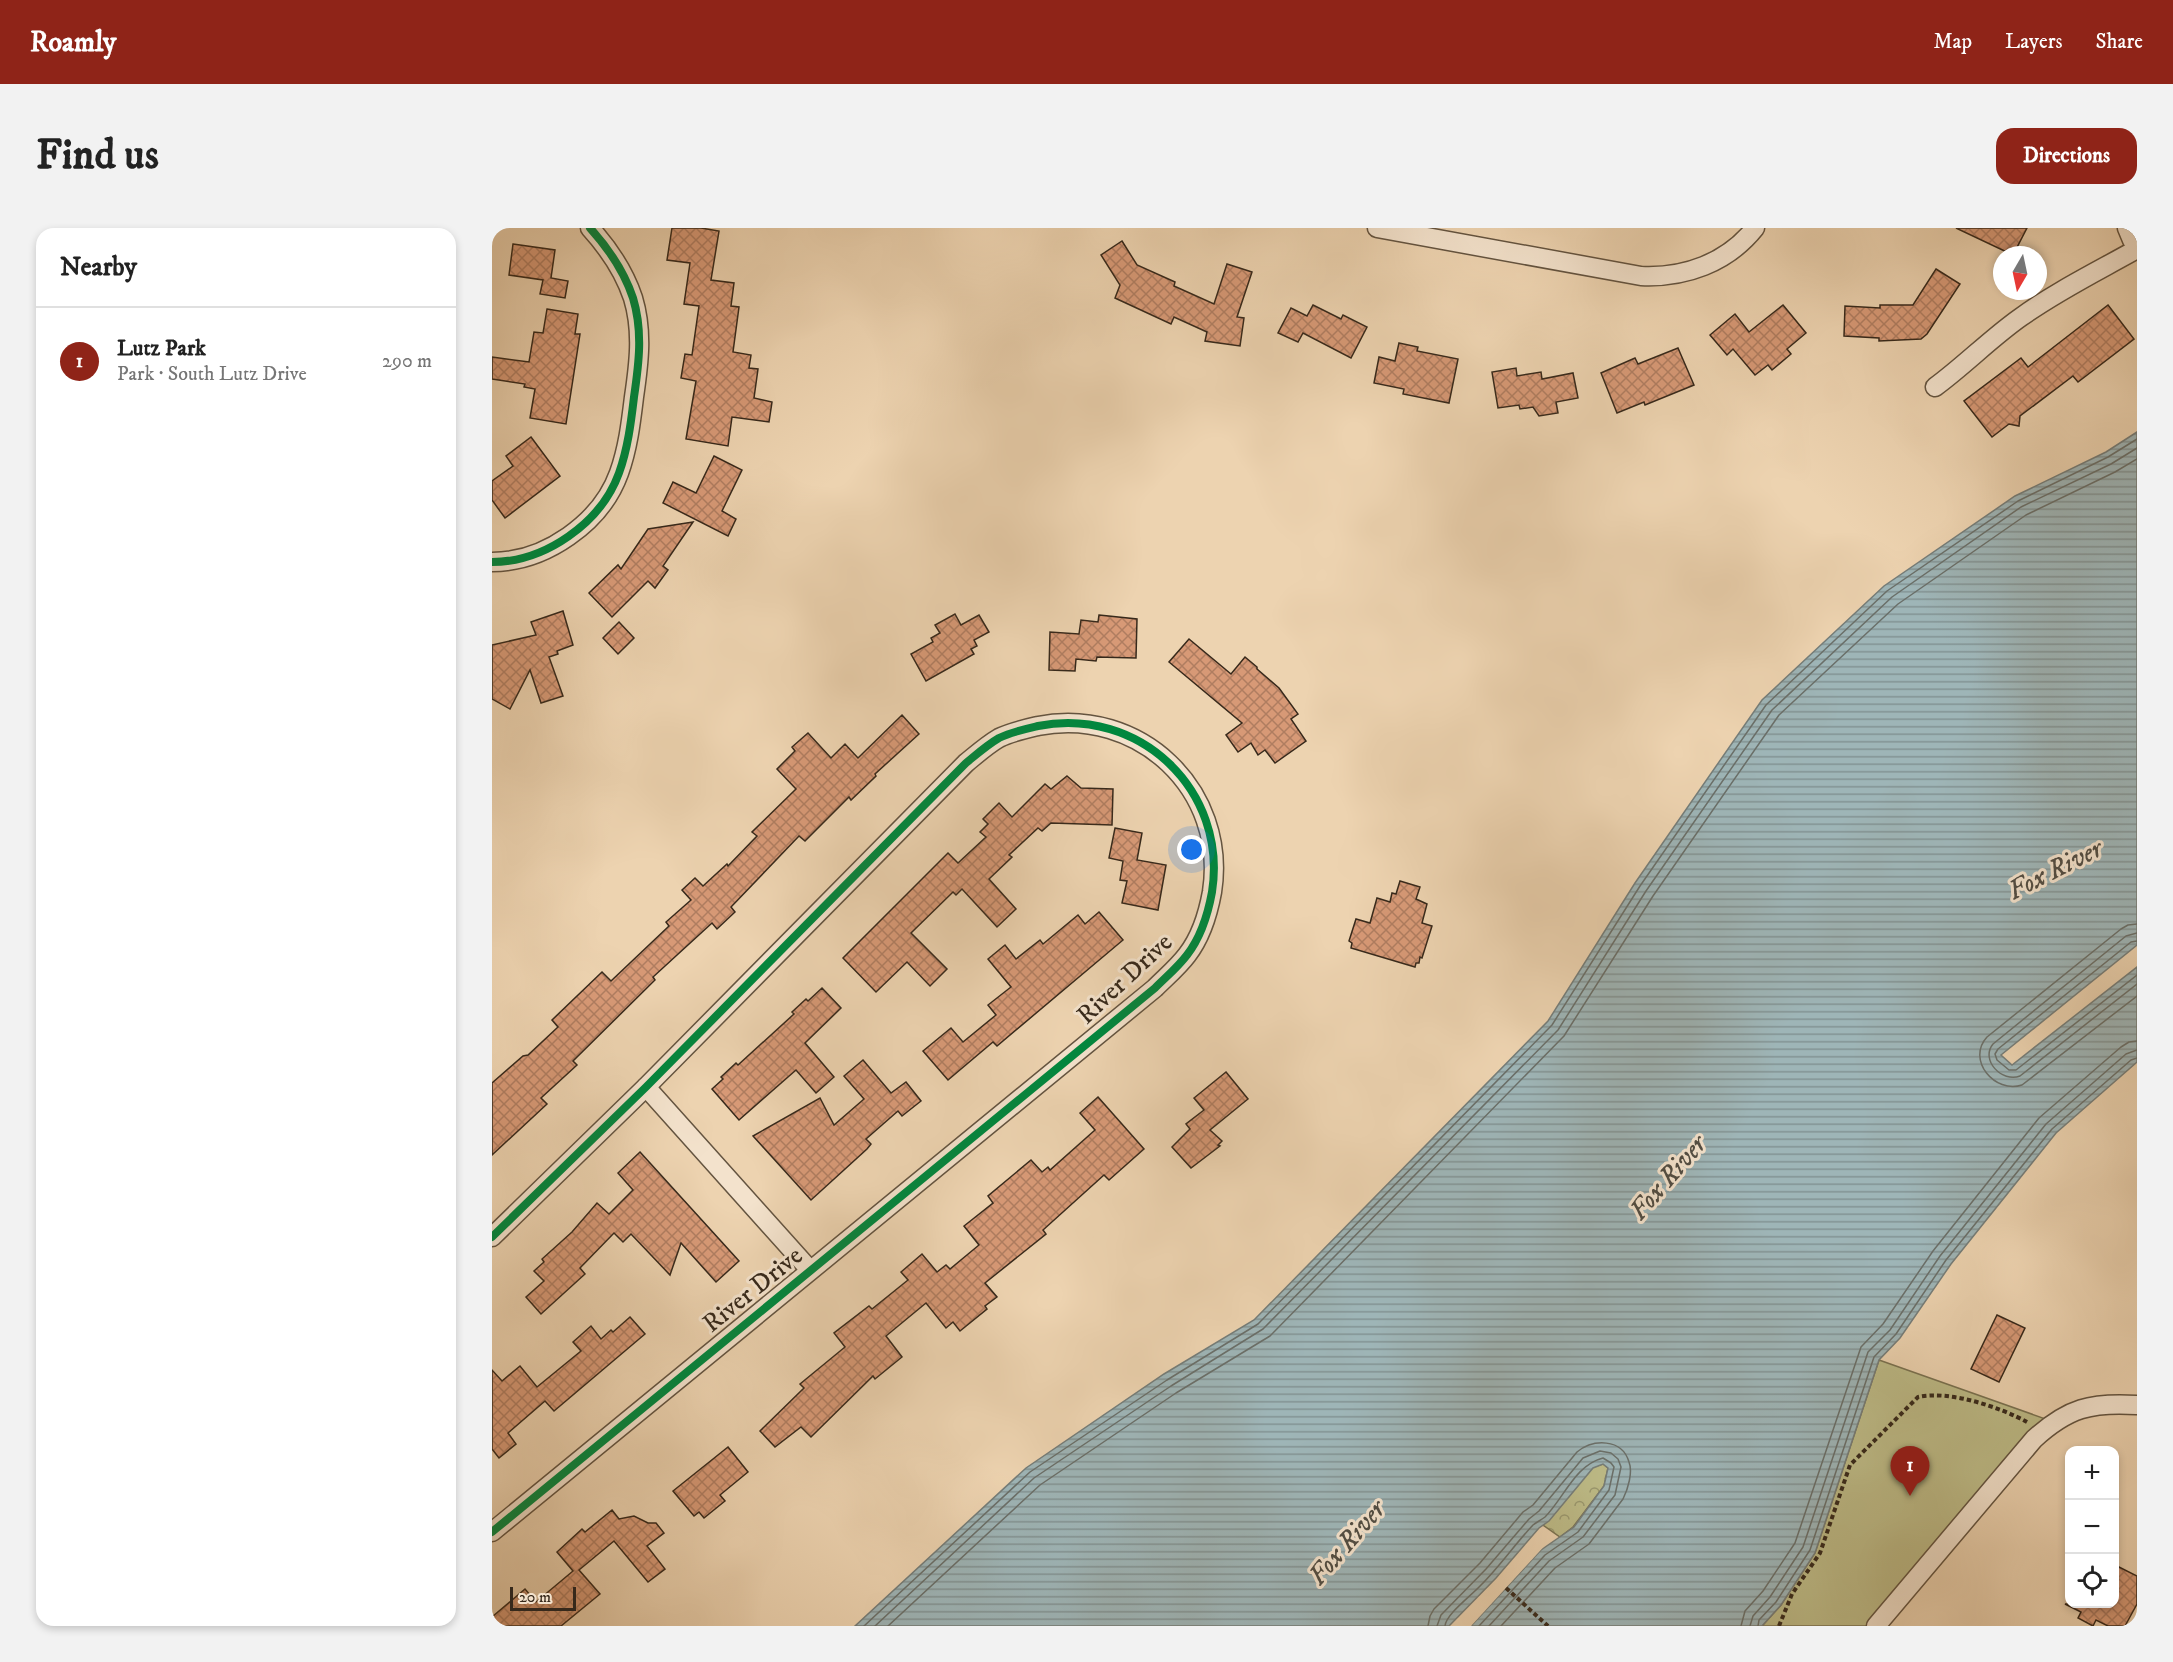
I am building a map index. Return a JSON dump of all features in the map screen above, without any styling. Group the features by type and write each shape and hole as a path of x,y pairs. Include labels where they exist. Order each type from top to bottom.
{"street":[{"path":"492,562 519,559 536,554 567,537 592,516 612,489 619,474 628,439 639,361 639,330 633,297 624,276 614,257 590,228"},
{"path":"1377,228 1641,276 1663,277 1682,274 1708,265 1736,248 1755,228"},
{"path":"2127,228 2132,240 2137,244"},
{"path":"1935,387 1961,368 2020,317 2047,299 2137,249"},
{"name":"River Drive","path":"492,1237 646,1087 966,763 1000,738 1030,728 1064,722 1096,725 1129,736 1144,744 1162,757 1191,788 1212,841 1214,879 1205,920 1188,954 1155,988 492,1532"},
{"name":"River Drive","path":"646,1087 810,1270"},
{"path":"1876,1626 2034,1439 2049,1426 2067,1413 2085,1408 2111,1404 2137,1405"}],"path":[{"path":"1779,1626 1792,1594 1820,1553 1850,1465 1918,1397 1931,1394 1976,1403 2049,1426"},
{"path":"1506,1588 1548,1626"}],"green space":[{"path":"1879,1360 2054,1422 1876,1626 1762,1626 1781,1605 1815,1553"},
{"path":"1603,1464 1608,1468 1604,1486 1573,1527 1560,1537 1543,1525 1593,1467"}],"water":[{"name":"Fox River","path":"2137,432 2137,945 2001,1055 2012,1065 2137,967 2137,1062 2056,1133 1951,1264 1900,1338 1879,1360 1815,1553 1781,1605 1762,1626 1471,1626 1541,1550 1574,1527 1604,1486 1608,1468 1603,1464 1593,1468 1549,1521 1539,1528 1496,1578 1449,1626 855,1626 1026,1468 1164,1374 1254,1320 1548,1021 1635,883 1762,700 1884,586 2015,496 2106,452"}],"pier":[{"path":"1549,1541 1471,1626 1468,1626 1539,1548"}],"building":[{"path":"672,228 701,228 719,231 711,280 734,283 731,306 739,307 733,352 751,355 749,368 758,369 754,398 772,402 769,422 732,417 728,446 686,439 696,381 681,378 685,354 692,355 699,306 684,304 690,263 667,260"},
{"path":"1956,228 2027,228 2018,246 1994,246"},
{"path":"1122,241 1137,265 1175,282 1174,286 1214,304 1227,264 1252,272 1237,317 1244,318 1240,346 1205,341 1207,332 1174,317 1171,324 1115,298 1120,285 1101,255"},
{"path":"513,244 555,250 551,278 568,281 565,298 540,294 543,280 509,275"},
{"path":"1936,269 1960,284 1927,334 1921,339 1879,341 1879,338 1844,336 1845,306 1880,308 1880,305 1913,305"},
{"path":"1313,305 1341,319 1343,315 1367,327 1351,358 1303,333 1298,342 1278,333 1291,308 1307,316"},
{"path":"1783,305 1806,333 1787,349 1791,354 1772,370 1768,365 1755,375 1733,349 1727,355 1710,335 1735,314 1749,332"},
{"path":"2108,305 2134,339 2078,382 2073,376 2020,416 2019,426 2009,424 1992,437 1964,401 2021,358 2028,367"},
{"path":"547,309 578,314 575,334 580,334 566,424 530,418 535,389 524,387 525,384 492,379 492,357 529,362 534,332 543,333"},
{"path":"1399,343 1418,347 1417,351 1458,359 1449,403 1403,394 1404,389 1374,383 1379,357 1395,361"},
{"path":"1678,348 1694,385 1645,405 1644,402 1617,413 1601,373 1635,358 1638,364"},
{"path":"1516,368 1517,376 1541,372 1542,379 1573,373 1578,398 1556,402 1558,413 1539,416 1533,407 1520,409 1519,405 1498,408 1492,372"},
{"path":"531,437 560,476 505,518 492,500 492,481 513,466 506,456"},
{"path":"714,456 742,470 722,511 736,519 728,536 663,503 673,482 696,493"},
{"path":"693,522 663,566 668,570 655,588 648,581 612,617 589,593 618,565 621,569 648,529"},
{"path":"563,611 573,645 549,657 563,696 541,703 530,670 510,709 492,699 492,645 536,635 531,622"},
{"path":"955,614 961,625 979,615 989,632 974,640 977,646 971,649 974,654 926,681 911,654 933,642 931,638 940,633 935,625"},
{"path":"1099,615 1137,619 1136,658 1097,657 1096,661 1076,659 1075,671 1049,670 1050,632 1079,634 1081,620 1098,622"},
{"path":"619,622 634,638 618,654 603,638"},
{"path":"1189,639 1231,674 1245,657 1257,667 1279,688 1298,714 1291,719 1306,741 1275,763 1265,750 1258,755 1251,743 1238,752 1226,735 1242,723 1169,662"},
{"path":"902,715 919,734 875,774 876,776 851,800 849,797 805,841 799,836 731,907 735,912 717,929 712,923 653,977 655,980 573,1061 577,1065 541,1098 547,1104 492,1155 492,1083 523,1056 528,1055 558,1027 552,1020 602,972 611,981 669,926 666,922 691,900 682,890 695,878 703,886 727,864 728,866 757,836 752,832 796,789 777,769 795,751 792,747 808,733 831,758 845,744 858,758"},
{"path":"1067,776 1081,788 1113,789 1112,825 1051,823 1042,831 1038,828 1009,855 1012,857 989,879 1016,909 997,927 962,889 956,895 953,892 911,933 947,969 930,986 907,962 876,992 843,958 948,853 958,863 986,837 980,832 988,824 983,819 999,803 1012,817 1045,784 1051,789"},
{"path":"1115,828 1142,833 1137,860 1166,865 1158,910 1122,903 1127,881 1120,880 1123,861 1109,858"},
{"path":"1400,881 1420,887 1416,899 1427,904 1422,923 1432,926 1422,958 1420,957 1415,967 1351,948 1352,943 1349,941 1356,919 1370,923 1377,898 1390,902 1392,893 1396,894"},
{"path":"1099,912 1123,940 997,1046 993,1042 948,1080 923,1051 951,1028 963,1042 996,1015 988,1005 1011,987 988,959 1005,945 1016,959 1040,940 1043,944 1078,915 1085,924"},
{"path":"822,988 841,1008 805,1043 834,1077 816,1093 796,1070 739,1120 712,1089 736,1063 738,1065 794,1014 792,1012 806,999 808,1001"},
{"path":"863,1060 891,1093 906,1082 921,1101 902,1116 898,1111 866,1139 871,1144 867,1149 811,1200 753,1136 820,1098 834,1125 864,1099 844,1076"},
{"path":"1226,1072 1248,1099 1210,1130 1222,1141 1218,1145 1220,1146 1191,1168 1172,1147 1190,1129 1186,1124 1204,1110 1194,1098"},
{"path":"1098,1097 1144,1149 1109,1180 1104,1175 1043,1230 1046,1234 985,1283 997,1297 985,1306 987,1309 960,1331 953,1322 946,1328 926,1303 886,1336 902,1357 875,1379 873,1376 811,1437 801,1427 775,1447 760,1431 804,1388 800,1384 845,1347 834,1333 869,1306 872,1309 908,1280 901,1272 922,1254 937,1272 946,1265 950,1269 979,1245 964,1226 993,1203 988,1196 1031,1160 1042,1172 1048,1167 1050,1170 1095,1130 1080,1113"},
{"path":"640,1152 739,1261 716,1282 681,1243 670,1275 631,1234 623,1242 614,1233 580,1268 585,1274 541,1314 526,1297 544,1281 534,1271 544,1262 542,1259 572,1232 597,1203 609,1214 633,1190 618,1173"},
{"path":"1997,1315 2025,1328 1999,1382 1971,1369"},
{"path":"630,1317 645,1334 554,1411 545,1401 508,1433 516,1444 499,1458 492,1449 492,1370 502,1381 520,1366 537,1387 581,1351 573,1342 591,1326 601,1339"},
{"path":"728,1447 748,1472 720,1495 725,1501 704,1518 699,1512 694,1516 673,1491"},
{"path":"612,1510 619,1519 634,1516 648,1523 656,1523 664,1533 647,1546 665,1569 648,1582 614,1541 579,1570 600,1594 561,1626 492,1626 492,1617 525,1589 536,1602 573,1571 557,1552 582,1529 585,1532"},
{"path":"2119,1567 2137,1576 2137,1604 2125,1626 2108,1626 2096,1620 2093,1626 2078,1618 2081,1612 2073,1608 2119,1608"}],"cycle path":[{"path":"492,562 532,555 569,536 599,508 611,491 622,464 629,435 637,372 638,323 633,298 625,279 610,252 590,228"},
{"path":"492,1237 646,1087 966,763 995,741 1013,732 1038,726 1075,723 1110,729 1142,743 1169,763 1191,789 1206,820 1213,855 1212,892 1200,933 1180,964 1155,988 492,1532"}],"place":[{"name":"Lutz Park","path":"1910,1496"}]}
